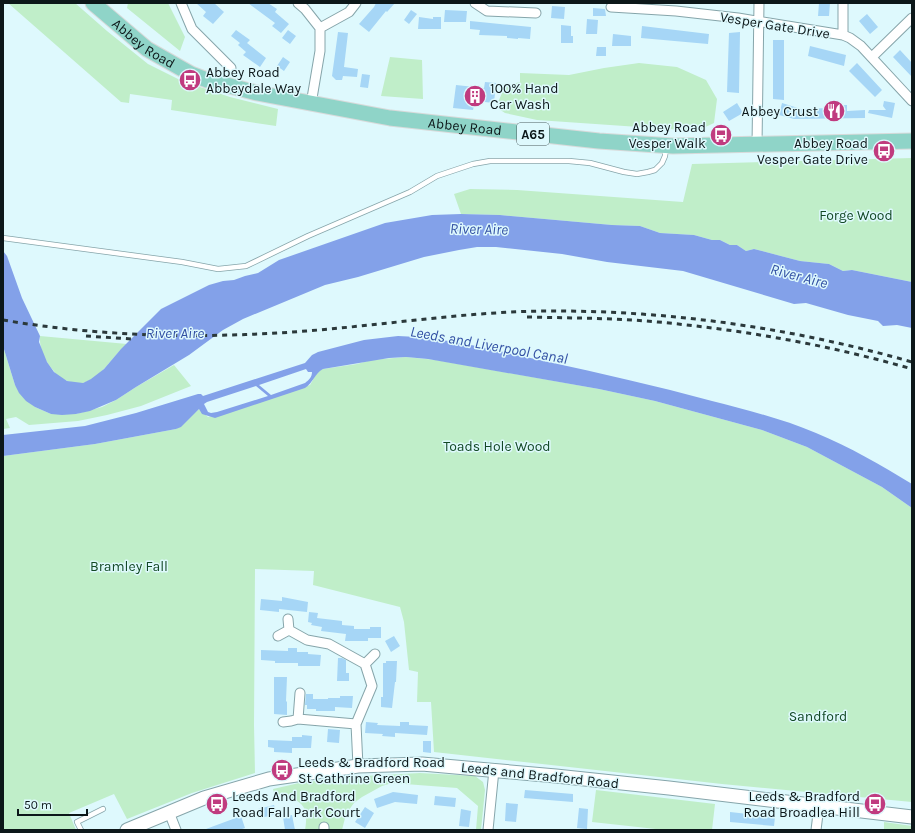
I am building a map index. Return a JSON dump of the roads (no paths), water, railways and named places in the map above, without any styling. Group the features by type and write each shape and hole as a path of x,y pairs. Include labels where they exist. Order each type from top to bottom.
{"main road":[{"name":"Abbey Road","path":"95,4 147,49 191,74 234,87 311,104 404,120 599,141 666,145 757,145 912,141"},
{"name":"Leeds and Bradford Road","path":"128,830 204,798 269,779 358,766 422,764 669,788 912,817"}],"street":[{"path":"180,3 192,29 231,68"},
{"path":"298,3 305,9 320,28 320,51 311,104"},
{"path":"320,28 349,12 356,3"},
{"path":"476,3 487,11 536,13"},
{"path":"757,145 759,3"},
{"path":"843,3 843,35"},
{"name":"Vesper Gate Drive","path":"610,6 676,7 843,35 857,42 912,101"},
{"path":"872,57 912,18"},
{"path":"288,619 290,630 307,640 329,644 365,664 372,686 356,724 358,766"},
{"path":"278,636 290,630"},
{"path":"365,664 375,654"},
{"path":"298,719 300,693"},
{"path":"282,722 298,719 356,724"},
{"path":"489,828 494,770"},
{"path":"816,830 819,806"},
{"path":"169,812 176,830"}],"lane":[{"path":"3,238 182,262 218,269 246,266 308,236 410,192 437,176 473,164 490,161 569,161 590,163 624,172 643,173 655,170 662,163 665,156 666,145"},
{"path":"81,830 77,822 103,809"}],"water":[{"name":"River Aire","path":"432,215 500,215 640,226 660,233 694,235 712,240 720,240 730,245 737,245 746,251 754,249 800,261 829,264 843,271 852,270 912,282 912,328 897,325 883,326 878,321 848,315 806,303 794,304 683,271 607,262 562,254 496,247 477,247 424,257 358,277 325,285 243,319 223,330 189,355 116,400 90,411 76,414 51,414 26,401 19,393 15,385 3,346 3,251 7,256 22,298 40,336 39,342 47,362 54,372 67,381 83,383 104,369 121,349 161,309 209,285 258,273 279,260 385,223"},
{"path":"398,336 435,339 472,345 649,385 778,419 829,438 877,463 912,484 912,508 882,487 807,447 762,430 655,401 599,389 428,359 406,357 389,358 323,369 305,388 215,418 202,414 199,409 181,427 176,429 95,444 3,456 3,435 85,426 136,413 198,394 203,396 305,363 312,355 318,352 364,340","holes":["306,369 308,372 312,372 310,378 305,383 271,395 259,385","256,386 268,396 211,413 208,412 204,404"]}],"railway":[{"path":"3,320 78,330 192,336 268,334 454,316 514,312 544,311 637,314 730,323 776,331 867,350 912,362"},
{"path":"527,317 592,318 642,321 722,329 818,346 881,360 912,369"},
{"path":"86,336 132,339"}],"place":[{"name":"Abbey Road Abbeydale Way","path":"190,80"},
{"name":"100% Hand Car Wash","path":"475,96"},
{"name":"Abbey Crust","path":"834,111"},
{"name":"Abbey Road Vesper Walk","path":"721,135"},
{"name":"Abbey Road Vesper Gate Drive","path":"884,151"},
{"name":"Leeds & Bradford Road St Cathrine Green","path":"282,770"},
{"name":"Leeds And Bradford Road Fall Park Court","path":"217,804"},
{"name":"Leeds & Bradford Road Broadlea Hill","path":"875,804"}],"park label":[{"name":"Forge Wood","path":"856,215"},
{"name":"Toads Hole Wood","path":"497,446"},
{"name":"Bramley Fall","path":"129,566"},
{"name":"Sandford","path":"818,716"}],"water label":[{"name":"Leeds and Liverpool Canal","path":"489,345"}]}
